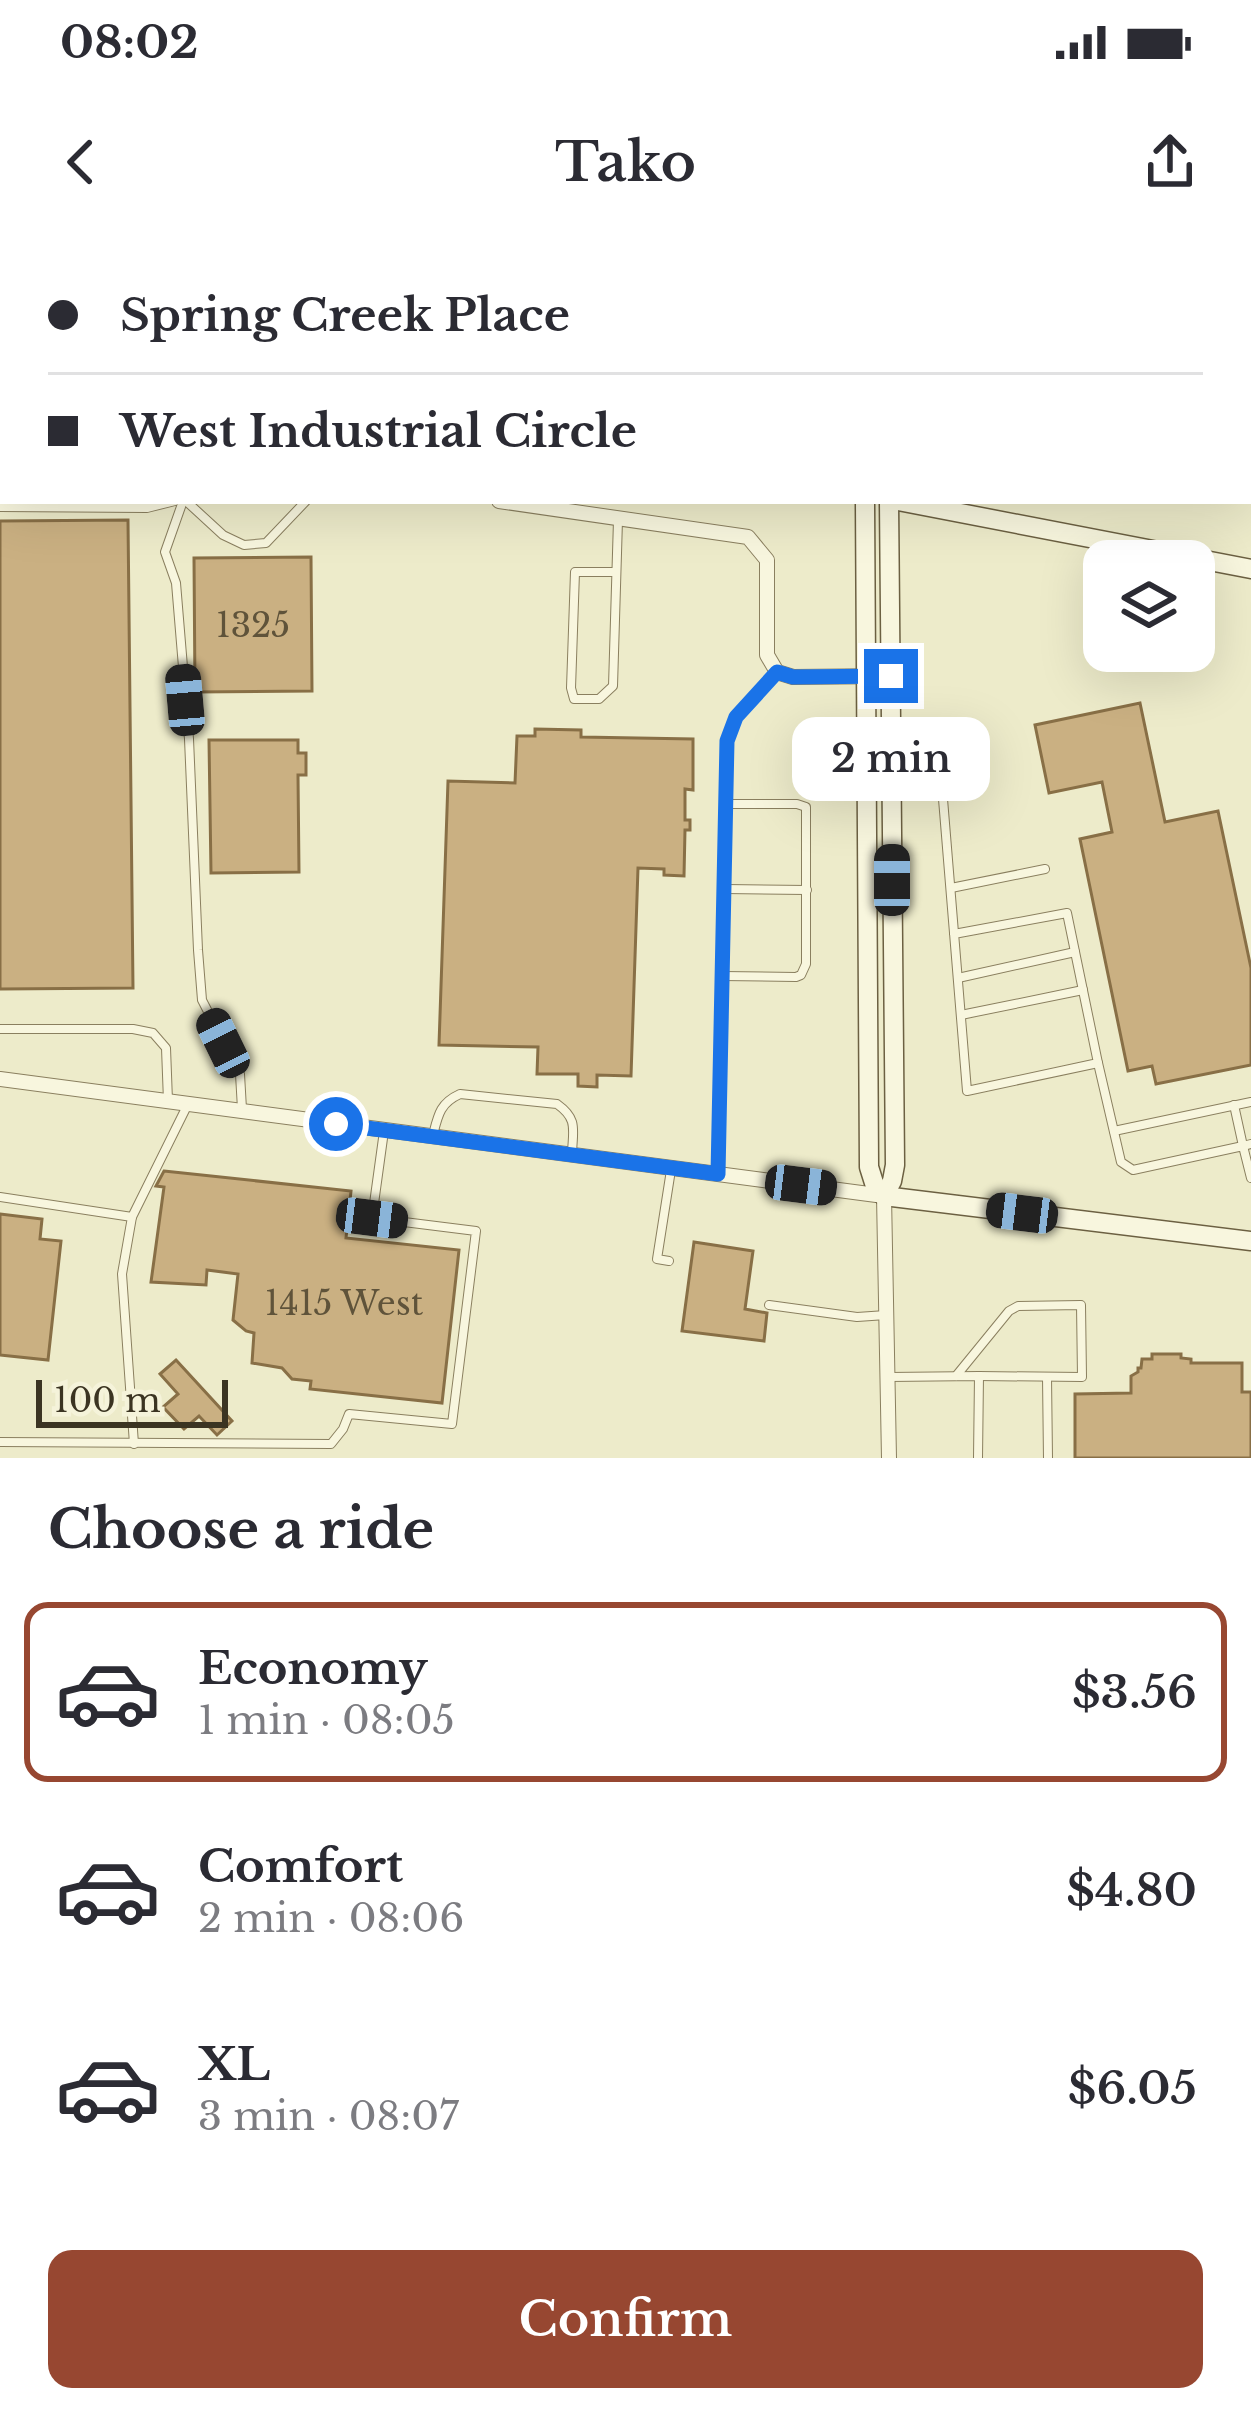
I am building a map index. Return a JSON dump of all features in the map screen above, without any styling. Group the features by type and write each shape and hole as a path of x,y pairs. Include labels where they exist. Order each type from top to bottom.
{"street":[{"path":"520,504 748,537 766,560 767,655 777,672 793,677 891,676"},
{"path":"865,504 869,1167 884,1196"},
{"path":"889,1458 884,1196 895,1165 894,504"},
{"path":"910,504 1251,569"},
{"path":"0,1079 1251,1241"}],"lane":[{"path":"0,507 147,508 166,504"},
{"path":"180,504 165,551 176,583 202,1000 240,1074 242,1111"},
{"path":"185,504 244,545 266,543 303,504"},
{"path":"616,572 575,572 574,699 598,699 613,686 618,518"},
{"path":"718,1174 727,741 736,717 777,672"},
{"path":"867,786 929,786 944,799 967,1091 1098,1063"},
{"path":"722,976 801,975 806,964 806,807 726,804"},
{"path":"951,887 1046,868"},
{"path":"724,890 807,890"},
{"path":"954,934 1067,913 1120,1162 1133,1170 1247,1145"},
{"path":"958,978 1075,952"},
{"path":"961,1016 1083,990"},
{"path":"0,1029 153,1033 166,1048 167,1101"},
{"path":"433,1137 440,1109 460,1094 557,1104 570,1113 574,1125 572,1155"},
{"path":"1114,1131 1251,1102"},
{"path":"134,1444 122,1274 131,1217 188,1104"},
{"path":"1234,1105 1251,1178"},
{"path":"0,1442 331,1444 350,1414 452,1424 476,1231 372,1218 384,1130"},
{"path":"669,1262 657,1259 672,1168"},
{"path":"0,1197 131,1217"},
{"path":"769,1305 857,1317 886,1316"},
{"path":"887,1376 1082,1377 1082,1305 1018,1306 1009,1311 956,1376"},
{"path":"979,1376 979,1458"},
{"path":"1047,1377 1048,1458"}],"building":[{"path":"128,520 133,988 0,989 0,521"},
{"path":"311,557 312,691 195,692 194,558"},
{"path":"1140,703 1165,822 1218,811 1251,968 1251,1065 1156,1084 1152,1066 1128,1071 1080,839 1112,832 1102,782 1049,793 1035,725"},
{"path":"535,729 581,730 581,737 693,739 693,790 685,789 685,820 690,820 690,830 685,830 684,876 638,868 631,1076 597,1075 597,1087 578,1086 578,1074 537,1074 538,1047 439,1045 448,781 515,783 517,736 535,736"},
{"path":"209,740 298,740 298,753 306,753 306,775 298,775 299,872 211,873"},
{"path":"164,1171 351,1191 346,1238 459,1250 442,1403 310,1389 311,1381 292,1379 282,1368 252,1363 254,1333 233,1320 238,1274 207,1270 206,1285 151,1282 164,1187 156,1186"},
{"path":"0,1214 42,1219 40,1239 61,1241 48,1360 0,1355"},
{"path":"694,1242 753,1251 745,1309 767,1313 764,1341 682,1331"},
{"path":"1152,1354 1181,1354 1191,1363 1242,1363 1242,1392 1251,1392 1251,1458 1075,1458 1075,1394 1131,1393 1131,1376 1141,1368 1142,1359 1152,1359"},
{"path":"176,1360 232,1421 217,1435 199,1416 184,1429 163,1407 178,1394 160,1374"}],"route":[{"path":"336,1124 718,1174 727,741 736,717 777,672 793,677 891,676"}]}
